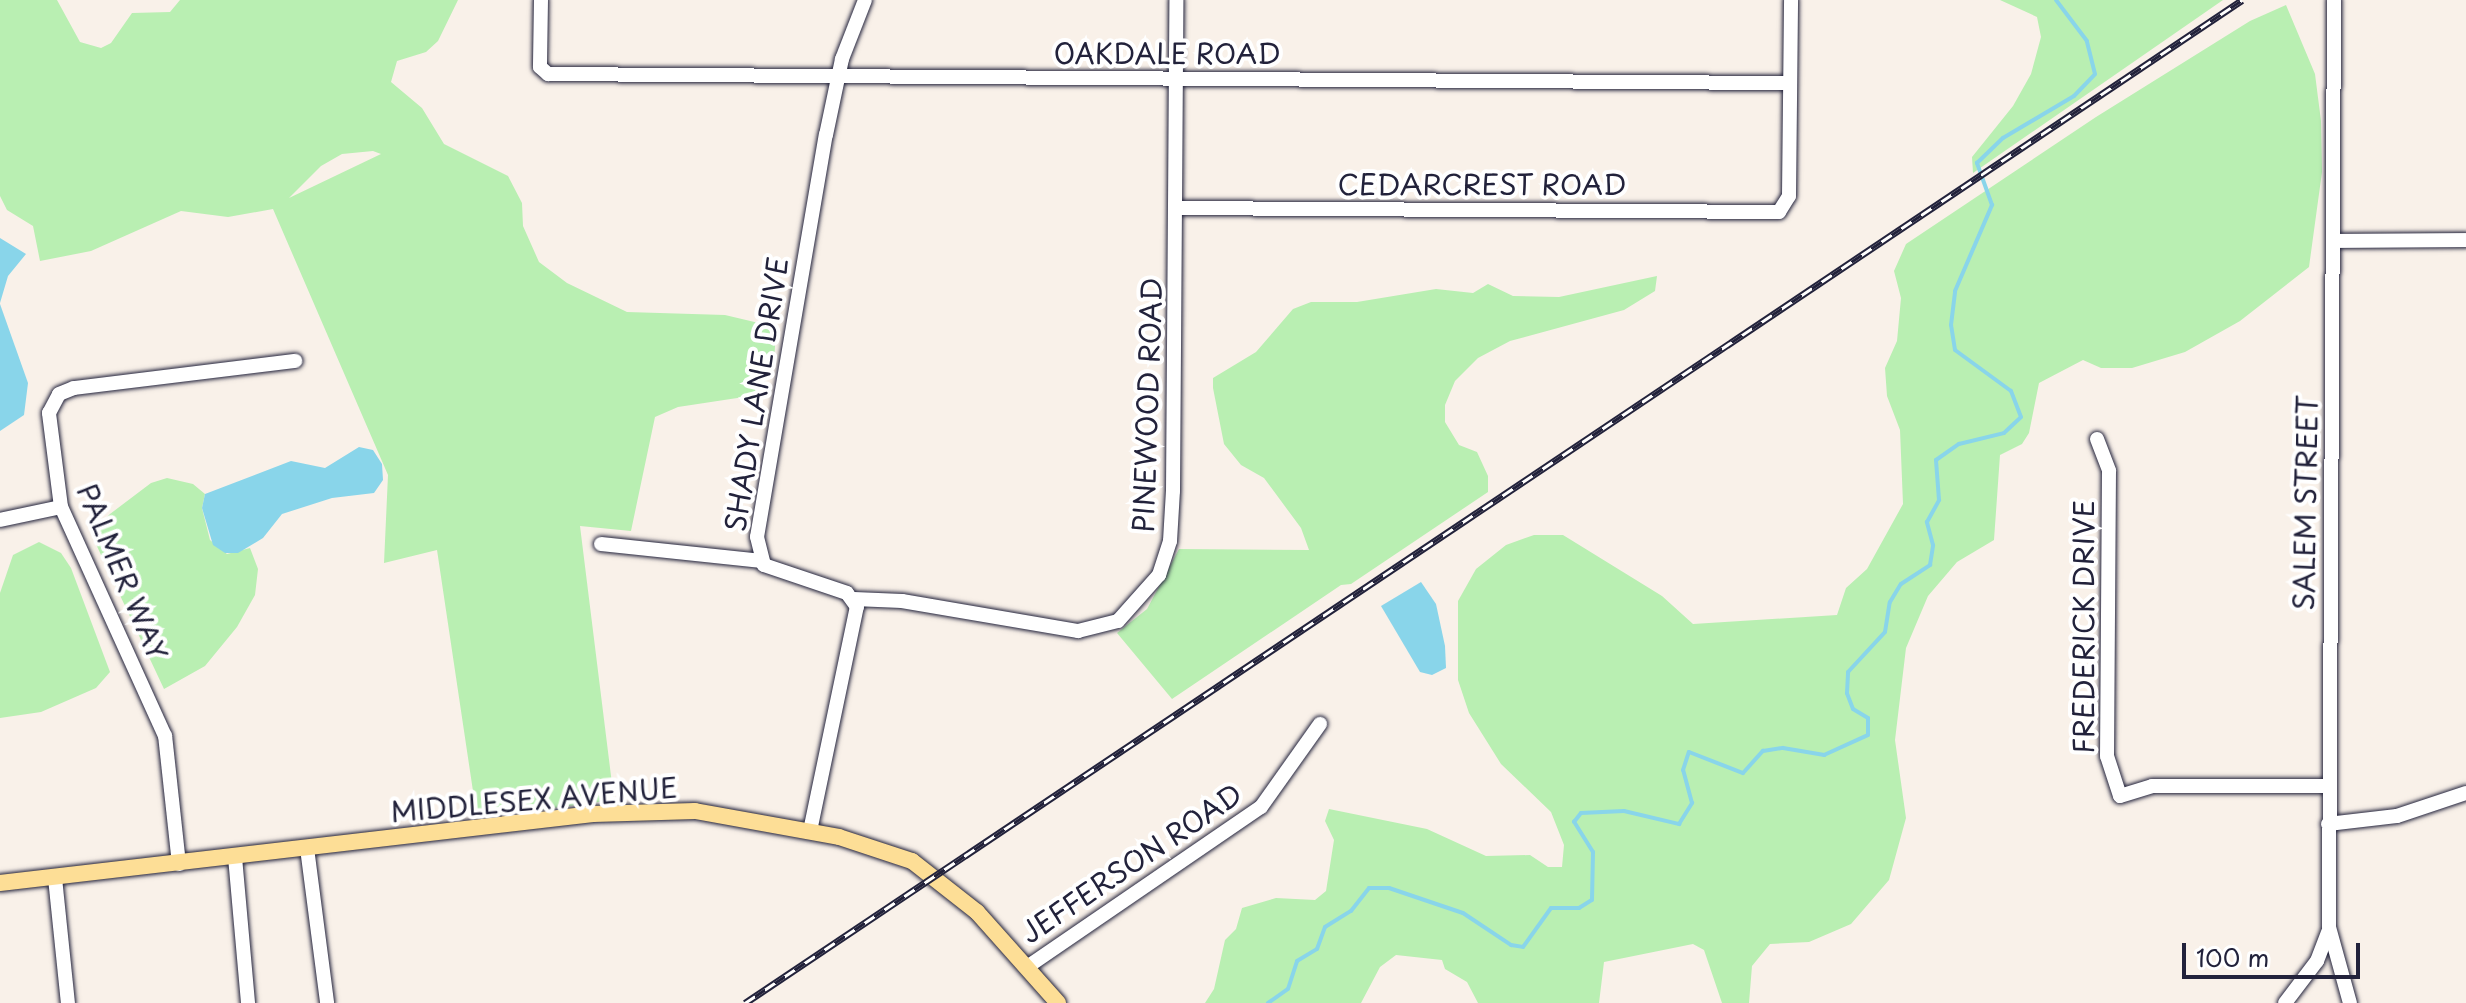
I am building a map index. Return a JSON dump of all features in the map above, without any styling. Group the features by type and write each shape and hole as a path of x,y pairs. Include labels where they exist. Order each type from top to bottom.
{"main road":[{"name":"MIDDLESEX AVENUE","path":"0,883 652,810 715,813 810,831 892,853 935,875 1027,967 1058,1003"}],"street":[{"name":"OAKDALE ROAD","path":"541,0 540,65 545,73 1789,83"},
{"name":"SHADY LANE DRIVE","path":"854,599 777,573 762,561 758,529 837,77 865,0"},
{"name":"PINEWOOD ROAD","path":"854,599 902,601 1078,631 1109,626 1140,602 1164,563 1171,524 1177,208 1176,0"},
{"path":"1789,83 1791,0"},
{"name":"SALEM STREET","path":"2334,0 2329,927 2350,1003"},
{"name":"CEDARCREST ROAD","path":"1177,208 1753,213 1785,209 1789,83"},
{"path":"2335,241 2466,240"},
{"name":"PALMER WAY","path":"179,864 165,736 61,507 49,418 62,392 295,361"},
{"name":"FREDERICK DRIVE","path":"2097,439 2109,471 2107,756 2120,796 2152,786 2328,786"},
{"path":"0,520 61,507"},
{"path":"601,544 762,561"},
{"path":"810,831 857,617 854,599"},
{"name":"JEFFERSON ROAD","path":"1027,967 1261,807 1320,724"},
{"path":"2328,824 2386,818 2466,793"},
{"path":"307,848 327,1003"},
{"path":"235,857 248,1003"},
{"path":"55,878 68,1003"},
{"path":"2291,1003 2320,957 2329,927"}],"green space":[{"path":"0,0 57,0 80,42 101,48 111,43 132,13 170,12 180,0 458,0 438,41 426,52 397,61 391,82 422,108 444,144 508,176 522,203 523,226 539,262 567,283 627,312 725,315 776,327 774,365 757,395 678,407 655,417 631,531 580,526 614,800 477,818 437,550 384,563 388,475 273,209 228,217 181,211 91,251 40,261 33,226 7,210 0,196","holes":["373,151 381,154 289,198 321,166 342,154"]},
{"path":"2000,0 2223,0 1973,173 1972,157 2013,106 2031,74 2041,37 2037,17"},
{"path":"2286,5 2315,74 2321,121 2322,172 2309,267 2240,321 2185,352 2132,368 2101,368 2083,360 2039,383 2029,433 2022,444 2000,455 1994,540 1957,562 1928,596 1906,648 1895,740 1906,818 1889,880 1851,924 1809,942 1770,944 1752,966 1749,1003 1722,1003 1704,950 1693,944 1604,962 1599,1003 1478,1003 1467,982 1445,969 1442,960 1396,955 1380,967 1361,1003 1205,1003 1214,989 1225,940 1236,929 1242,908 1276,898 1315,900 1326,891 1334,840 1325,821 1329,809 1427,829 1486,856 1530,855 1548,867 1562,867 1564,845 1551,812 1501,764 1469,713 1458,680 1458,601 1476,569 1506,545 1534,535 1563,535 1662,596 1693,624 1837,615 1846,588 1867,569 1903,504 1900,430 1887,396 1885,368 1897,341 1901,298 1894,271 1906,244 2096,117 2250,21"},
{"path":"1657,276 1655,291 1624,310 1510,341 1478,358 1455,381 1445,405 1445,422 1459,445 1477,452 1488,476 1488,492 1351,584 1341,585 1172,699 1117,633 1147,609 1179,549 1309,550 1301,528 1264,478 1241,465 1224,444 1213,388 1213,378 1256,352 1293,309 1311,302 1357,302 1436,289 1473,293 1488,284 1513,296 1559,297"},
{"path":"167,478 193,484 205,494 202,508 210,540 227,554 250,548 258,569 255,595 237,627 205,666 164,689 94,540 95,529 110,514 151,483"},
{"path":"39,542 61,553 71,568 110,672 96,688 41,712 0,718 0,593 13,555"}],"water":[{"path":"0,238 26,254 8,276 0,303"},
{"path":"0,304 28,383 24,415 0,431"},
{"path":"359,447 373,450 382,464 383,480 374,493 332,498 282,514 263,538 238,553 225,553 213,545 202,508 205,494 291,461 325,468"},
{"path":"1421,582 1436,604 1445,646 1446,668 1432,675 1420,672 1381,606"}],"waterway":[{"path":"1268,1003 1288,989 1297,961 1317,949 1325,927 1351,911 1369,888 1389,888 1463,913 1511,945 1523,947 1551,908 1579,908 1592,900 1593,852 1574,822 1581,813 1624,811 1679,824 1692,803 1683,770 1689,752 1743,773 1763,751 1783,748 1824,755 1868,735 1868,718 1853,709 1847,693 1848,672 1885,632 1890,602 1901,584 1930,565 1933,545 1927,522 1939,500 1936,460 1959,444 2004,433 2021,417 2011,391 1955,350 1951,325 1955,291 1992,205 1977,163 2003,138 2074,96 2095,74 2087,41 2056,0"}],"railway":[{"path":"745,1003 2242,0"}]}
